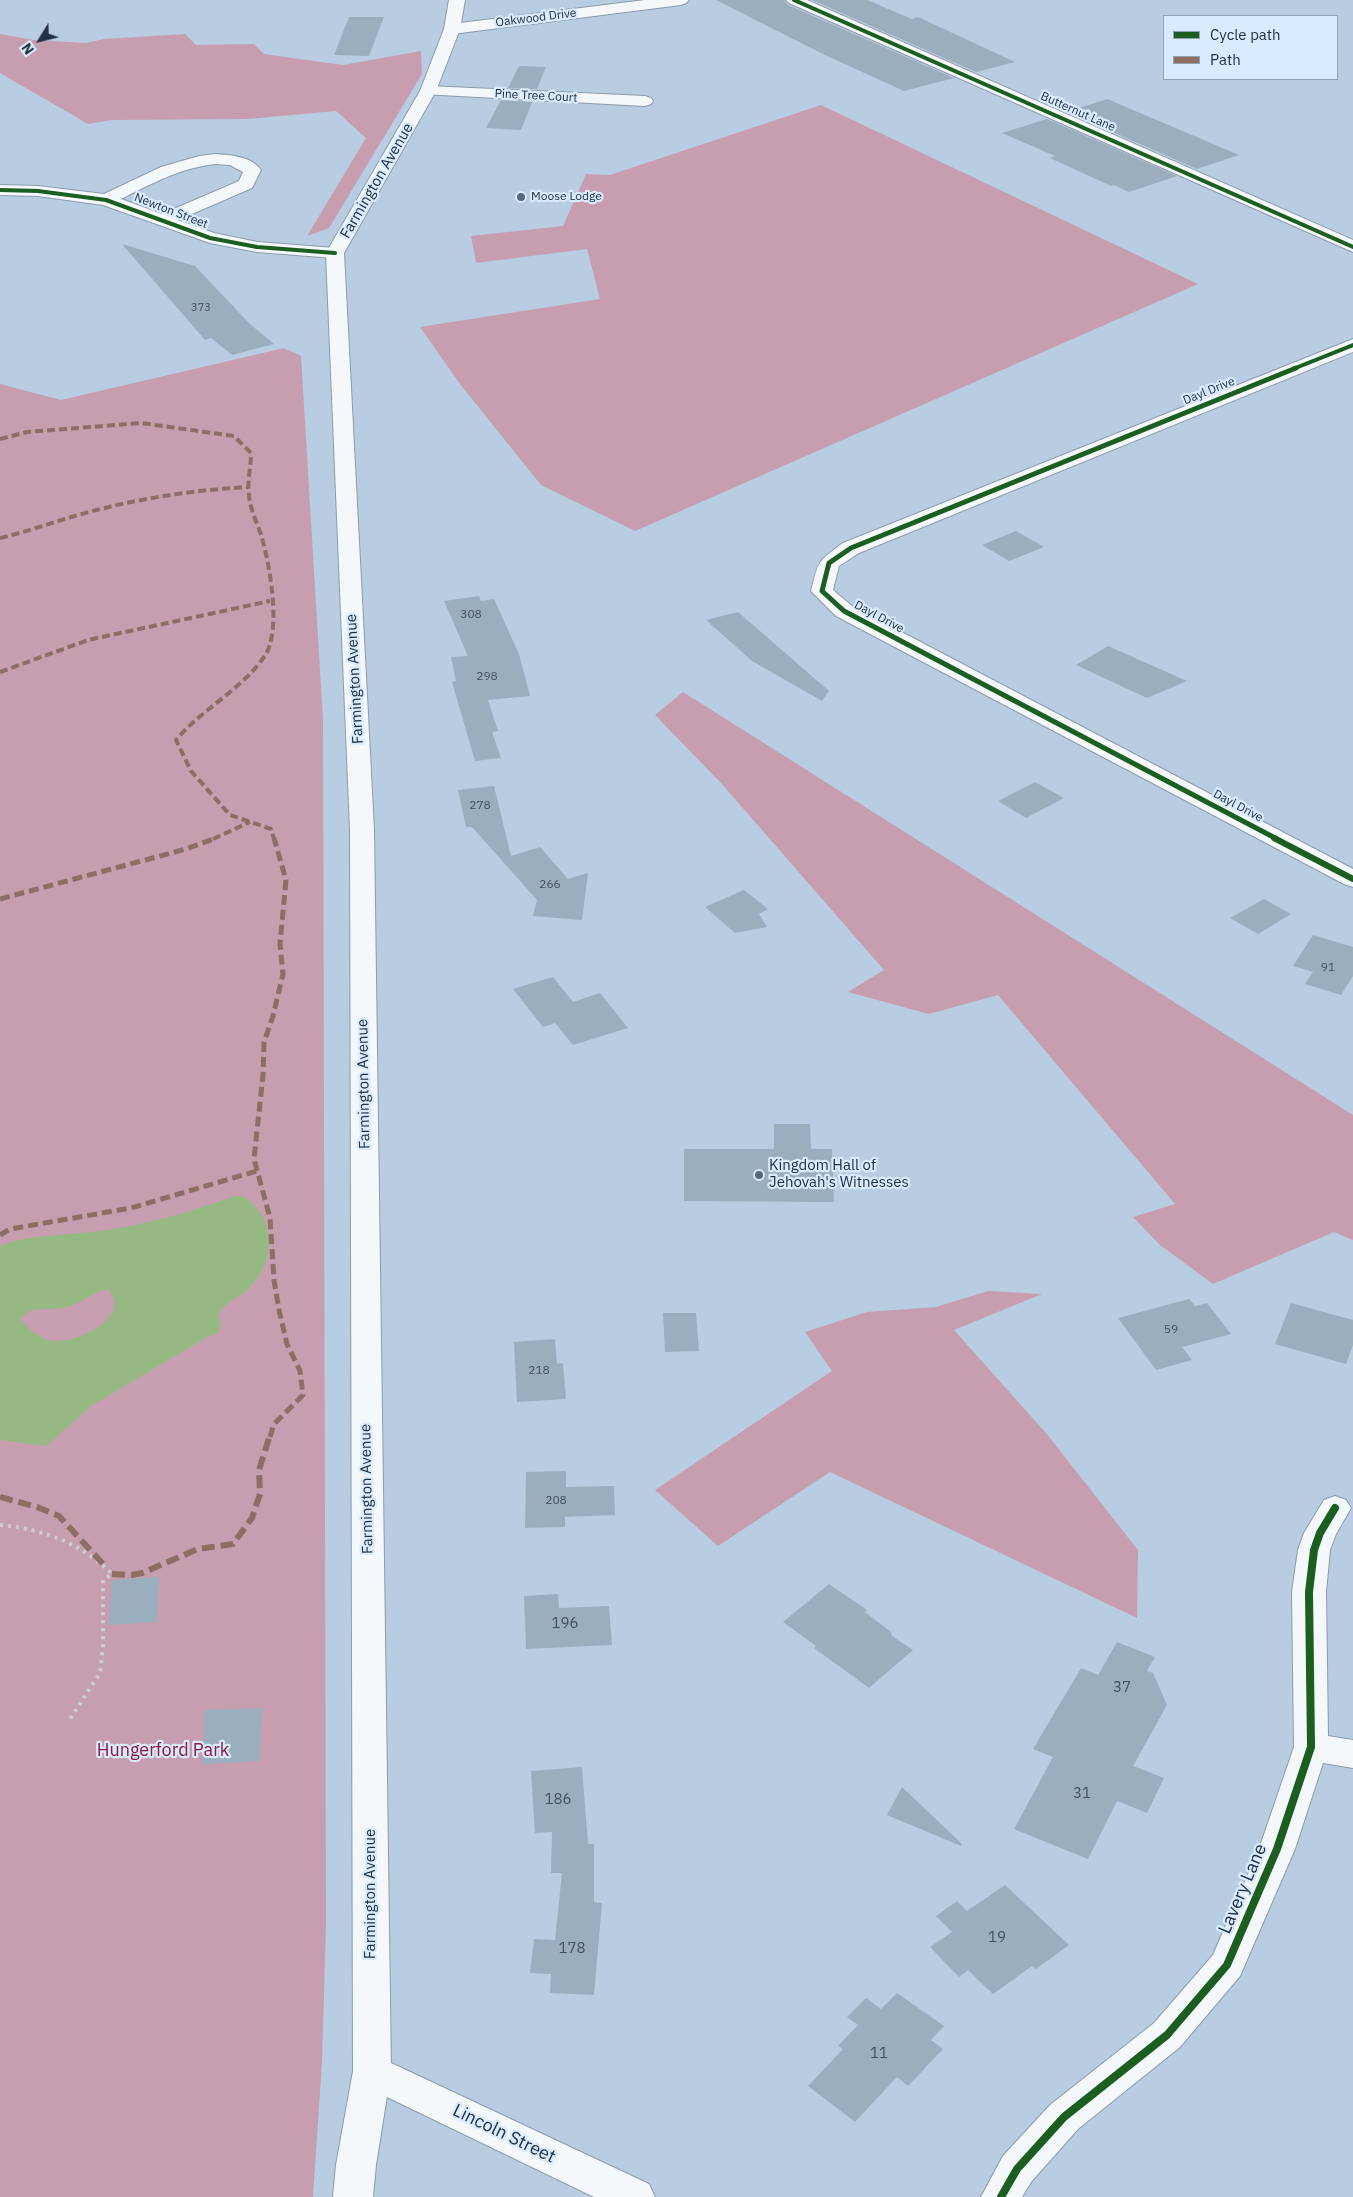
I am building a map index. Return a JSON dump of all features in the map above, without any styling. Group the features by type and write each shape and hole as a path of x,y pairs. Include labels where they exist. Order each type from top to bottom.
{"street":[{"name":"Farmington Avenue","path":"353,2197 356,2165 372,2071 362,830 335,253 428,91 452,29 457,0"},
{"name":"Oakwood Drive","path":"452,29 681,0"},
{"name":"Butternut Lane","path":"794,0 1353,247"},
{"name":"Pine Tree Court","path":"428,91 645,101"},
{"name":"Newton Street","path":"106,200 173,168 204,160 232,160 252,170 246,184 164,220"},
{"name":"Newton Street","path":"0,190 38,191 106,200 210,238 257,246 335,253"},
{"name":"Dayl Drive","path":"1353,345 851,548 829,563 822,591 844,612 1353,879"},
{"name":"Lavery Lane","path":"1001,2197 1017,2169 1064,2117 1167,2035 1226,1965 1277,1849 1311,1747 1309,1592 1314,1550 1320,1533 1335,1508"},
{"path":"1311,1747 1353,1754"},
{"name":"Lincoln Street","path":"372,2071 635,2197"}],"path":[{"path":"0,1525 17,1526 70,1543 103,1564 112,1574 103,1580 104,1646 100,1673 70,1719"}],"green space":[{"path":"0,34 34,40 86,43 104,39 185,34 196,45 254,44 264,54 343,65 421,51 422,74 329,228 307,236 366,138 336,111 248,119 111,120 88,124 0,73"},
{"path":"821,105 1198,284 635,531 541,485 460,384 420,327 600,299 587,249 476,263 471,236 563,226 586,174 610,175"},
{"name":"Hungerford Park","path":"284,348 301,356 323,720 326,1925 322,2062 313,2197 0,2197 0,384 61,400"},
{"path":"683,692 1353,1115 1353,1240 1334,1232 1213,1284 1160,1245 1133,1217 1175,1204 998,995 929,1014 848,992 884,970 721,783 655,715"},
{"path":"988,1291 1042,1294 954,1330 1046,1433 1138,1550 1137,1618 830,1472 718,1546 655,1490 832,1371 805,1332 867,1312 936,1307"}],"shaded area":[{"path":"235,1196 246,1198 264,1219 269,1239 268,1249 263,1269 258,1278 244,1293 226,1305 220,1312 218,1316 221,1324 218,1333 207,1337 91,1406 46,1446 0,1440 0,1246 26,1239 93,1232 139,1224 188,1212","holes":["108,1289 114,1300 113,1310 107,1319 97,1328 71,1339 48,1340 32,1331 20,1319 30,1311 64,1308"]}],"building":[{"path":"716,0 784,0 788,5 954,78 904,91 827,56"},
{"path":"812,0 867,0 912,19 918,17 1015,62 976,72"},
{"path":"349,17 384,17 369,56 334,55"},
{"path":"519,66 546,67 537,89 508,88"},
{"path":"1107,99 1239,155 1197,169 1067,112"},
{"path":"501,100 532,102 521,130 486,128"},
{"path":"1047,119 1177,176 1129,192 1114,185 1111,186 1050,158 1055,156 1002,133"},
{"path":"122,244 195,266 250,324 274,344 232,355 211,338 205,340"},
{"path":"1016,531 1044,547 1009,561 982,545"},
{"path":"479,596 481,601 494,599 519,654 530,696 488,700 498,731 492,732 501,758 475,761 452,682 456,681 451,657 468,656 444,601"},
{"path":"738,612 829,691 822,701 752,661 706,620"},
{"path":"1108,646 1187,681 1147,698 1076,665"},
{"path":"1035,782 1064,798 1026,818 998,801"},
{"path":"494,786 511,856 540,847 568,879 588,873 582,920 533,916 537,900 472,827 466,827 458,790"},
{"path":"744,890 768,909 759,914 767,927 735,933 705,907"},
{"path":"1264,899 1291,914 1258,934 1230,918"},
{"path":"1313,935 1353,947 1353,976 1341,995 1305,984 1313,972 1293,966"},
{"path":"553,977 573,1002 600,993 628,1028 573,1045 555,1023 543,1027 513,989"},
{"name":"Kingdom Hall of Jehovah's Witnesses","path":"774,1124 810,1124 811,1149 832,1149 834,1202 684,1201 684,1149 774,1149"},
{"path":"1189,1299 1195,1306 1207,1303 1231,1334 1182,1347 1192,1360 1156,1370 1118,1318"},
{"path":"1291,1303 1353,1320 1353,1345 1346,1364 1275,1344"},
{"path":"663,1313 696,1313 699,1351 665,1352"},
{"path":"555,1339 557,1364 563,1363 566,1399 517,1402 514,1342"},
{"path":"566,1471 566,1487 614,1486 615,1515 565,1517 565,1527 525,1528 526,1472"},
{"path":"159,1577 157,1622 109,1625 112,1580"},
{"path":"829,1584 867,1610 865,1612 891,1632 892,1636 913,1650 869,1688 814,1648 816,1646 783,1622"},
{"path":"558,1594 559,1608 609,1606 612,1645 526,1649 524,1596"},
{"path":"1117,1642 1155,1657 1147,1671 1153,1673 1167,1705 1133,1766 1164,1778 1147,1813 1117,1801 1088,1859 1014,1829 1053,1757 1033,1749 1081,1668 1098,1675"},
{"path":"262,1708 260,1761 202,1764 205,1710"},
{"path":"582,1767 588,1844 594,1844 594,1902 602,1903 594,1995 550,1993 551,1974 530,1973 534,1939 555,1940 562,1873 551,1873 552,1832 535,1833 531,1771"},
{"path":"902,1787 962,1844 961,1846 887,1815"},
{"path":"1005,1885 1069,1945 1036,1969 1032,1966 993,1994 968,1970 959,1977 930,1947 952,1932 936,1916 957,1901 967,1911"},
{"path":"897,1993 944,2026 931,2040 943,2049 908,2086 897,2077 855,2122 808,2086 843,2049 838,2046 858,2025 847,2017 866,1998 881,2009"}],"marked path":[{"path":"0,439 27,432 141,423 234,436 251,453 248,483 249,495 264,545 272,597 272,639 266,654 247,676 195,719 176,740 191,771 230,815 271,829 286,880 280,944 283,974 273,1016 264,1042 263,1075 254,1159 270,1218 274,1280 279,1310 287,1344 300,1371 303,1395 274,1424 259,1470 260,1494 252,1518 233,1544 198,1549 142,1573 132,1575 112,1574"},
{"path":"0,538 88,512 133,502 179,494 248,487"},
{"path":"0,672 88,640 270,601"},
{"path":"0,899 186,849 250,822"},
{"path":"0,1235 10,1229 131,1208 257,1171"},
{"path":"0,1497 37,1507 59,1516 103,1564"}],"cycle path":[{"path":"794,0 1353,247"},
{"path":"0,190 38,191 106,200 210,238 257,247 335,253"},
{"path":"1353,345 851,548 829,563 822,591 844,611 1353,879"},
{"path":"1001,2197 1017,2169 1064,2117 1167,2035 1227,1965 1277,1849 1311,1747 1309,1592 1314,1550 1320,1533 1335,1508"}],"place":[{"name":"Moose Lodge","path":"521,197"},
{"name":"Kingdom Hall of Jehovah's Witnesses","path":"759,1175"}]}
